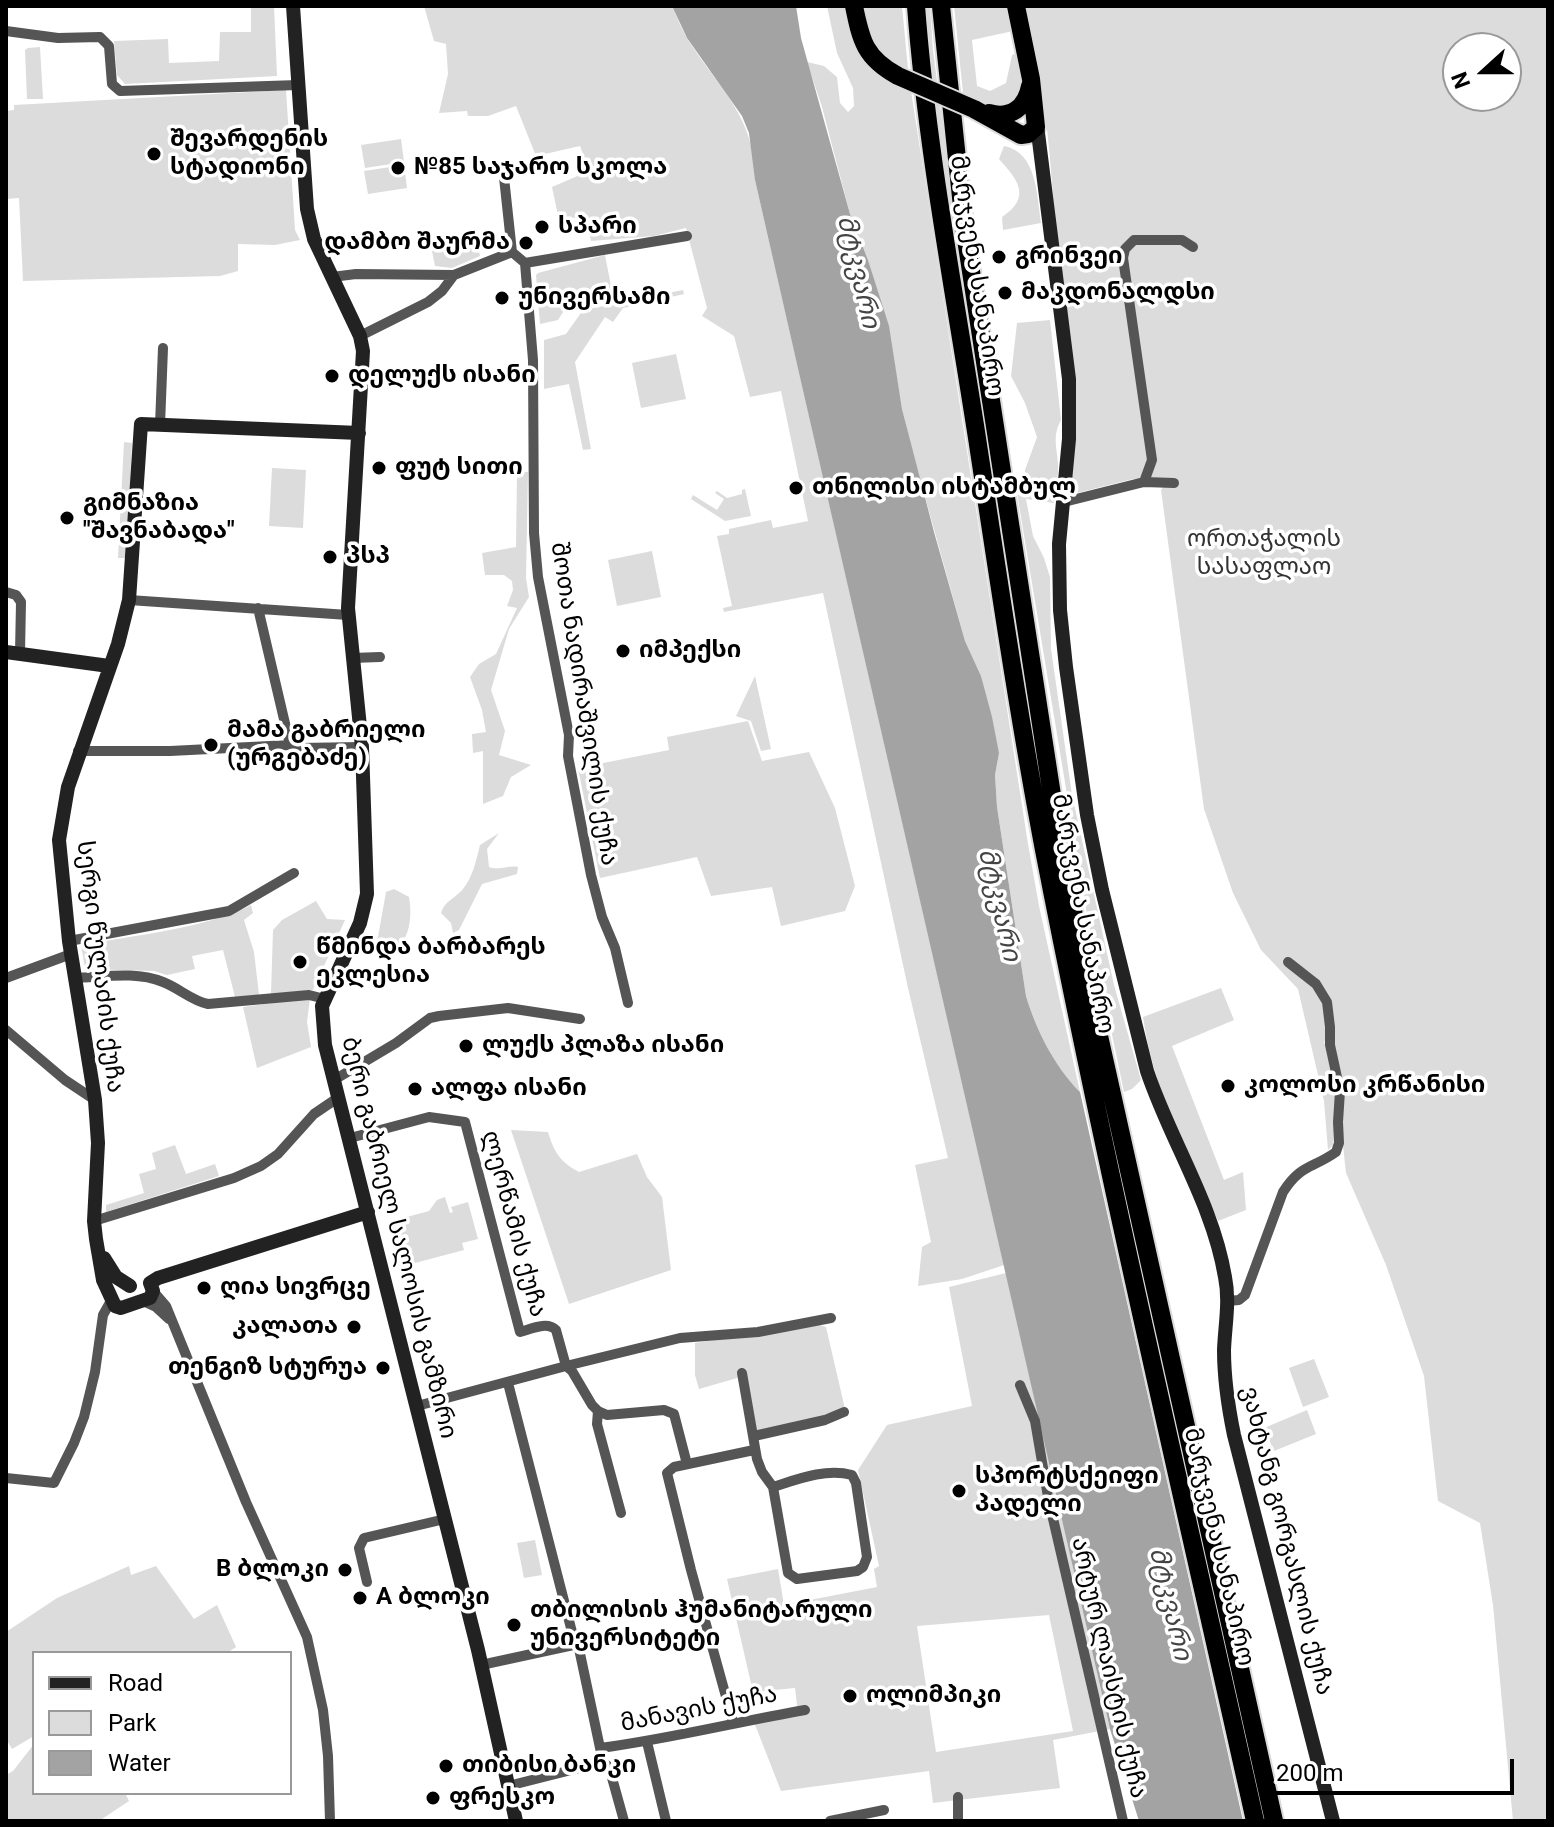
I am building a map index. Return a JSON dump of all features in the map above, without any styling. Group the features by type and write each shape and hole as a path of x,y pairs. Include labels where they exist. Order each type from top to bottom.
{"highway":[{"path":"854,6 860,37 877,62 898,76 974,109 1023,121 1031,79 1016,6"},
{"name":"მარჯვენა სანაპირო","path":"916,6 920,57 950,264 1012,669 1044,849 1085,1053 1255,1821"},
{"name":"მარჯვენა სანაპირო","path":"941,6 966,242 1058,834 1100,1040 1274,1821"},
{"path":"944,47 949,6"}],"street":[{"name":"ბერი გაბრიელ სალოსის გამზირი","path":"293,6 311,232 360,336 363,351 348,615 362,747 367,894 360,923 325,999 322,1026 481,1665 516,1821"},
{"path":"6,31 58,38 100,37 109,46 112,84 120,91 298,85"},
{"name":"ვახტანგ გორგასლის ქუჩა","path":"1023,121 1046,189 1069,379 1069,439 1059,544 1060,610 1081,775 1102,890 1147,1071 1216,1240 1226,1278 1225,1388 1234,1435 1333,1821"},
{"path":"503,168 512,252 525,263 687,236"},
{"path":"1144,482 1152,460 1123,258 1125,249 1134,240 1182,240 1193,247"},
{"path":"332,277 356,274 454,275 512,252"},
{"name":"შოთა ნადირაშვილის ქუჩა","path":"525,263 533,360 534,533 538,577 569,735 568,756 591,875 602,917 615,948 628,1003"},
{"path":"360,336 428,302 442,291 454,275"},
{"path":"163,348 160,425 359,433"},
{"name":"სერგი წულაძის ქუჩა","path":"115,1301 103,1280 96,1239 98,1143 95,1100 70,948 59,840 78,751 124,625 129,600 141,424 160,425"},
{"path":"1064,502 1144,482 1174,483"},
{"path":"6,592 16,595 21,602 13,652 109,666"},
{"path":"129,600 348,615"},
{"path":"258,608 290,745"},
{"path":"352,658 380,657"},
{"path":"78,751 170,751 290,745 298,748 362,747"},
{"path":"6,978 70,948 229,911 294,873"},
{"path":"1228,1301 1239,1300 1245,1295 1283,1192 1292,1179 1312,1163 1336,1152 1339,1143 1340,1091 1330,1045 1327,1002 1316,984 1288,962"},
{"path":"75,978 143,975 175,987 199,1003 208,1004 309,995 325,999"},
{"path":"334,1080 396,1043 430,1018 508,1008 580,1019"},
{"path":"6,1030 65,1080 95,1100"},
{"path":"94,1221 234,1178 261,1166 278,1154 314,1114 339,1097"},
{"name":"ლერწამის ქუჩა","path":"350,1138 429,1117 465,1122 520,1332 547,1325 552,1327 556,1330 566,1366"},
{"path":"115,1301 149,1292 158,1278 368,1212"},
{"name":"სერგი წულაძის ქუჩა","path":"96,1239 111,1271 130,1286"},
{"path":"6,1478 54,1483 84,1417 95,1372 103,1315 130,1286 143,1281 156,1307 170,1321 307,1637 323,1710 330,1821"},
{"path":"417,1406 680,1338 758,1332 831,1318"},
{"path":"566,1366 598,1411 607,1415 670,1411 674,1414 687,1464"},
{"path":"742,1373 754,1450 762,1472 773,1487 786,1567 792,1577 857,1571 863,1567 867,1557 856,1483 852,1475 828,1473 773,1487"},
{"path":"508,1383 573,1636 578,1644 603,1762 609,1767 624,1821"},
{"name":"არტურ ლაისტის ქუჩა","path":"1020,1385 1035,1421 1048,1497 1123,1821"},
{"path":"598,1411 597,1424 621,1513"},
{"path":"754,1436 825,1420 844,1412"},
{"path":"733,1722 667,1473 674,1467 754,1450"},
{"path":"367,1582 359,1548 364,1538 445,1519"},
{"path":"481,1665 578,1644"},
{"name":"მანავის ქუჩა","path":"600,1748 647,1742 733,1722 805,1710"},
{"path":"647,1742 666,1821"},
{"path":"508,1786 603,1762"},
{"path":"958,1797 958,1821"},
{"path":"830,1821 884,1810"}],"green space":[{"path":"251,6 274,6 277,76 125,84 117,75 114,41 168,39 169,63 219,61 220,32 251,32"},
{"path":"424,6 672,6 688,40 742,121 749,138 755,180 1004,1265 962,1279 918,1286 922,1247 931,1242 915,1165 948,1158 823,593 724,612 723,608 732,606 717,536 729,534 729,529 771,520 773,528 808,521 781,391 750,397 734,336 702,316 707,308 686,228 654,236 591,241 586,216 559,220 552,187 589,171 580,146 536,156 516,106 488,116 468,116 467,111 439,113 448,74 446,44 434,41"},
{"path":"827,6 847,6 853,37 911,91 1028,844 1080,1092 1047,1047 1026,996 997,807 995,775 999,753 981,676 965,641 914,457 902,409 888,326 850,214 807,62 824,66 837,77 840,103 848,112 854,106 853,88 837,53"},
{"path":"861,6 902,6 908,69 874,46"},
{"path":"926,6 930,6 961,268 1053,843 1268,1821 1263,1821 1141,1279 1049,844 957,270"},
{"path":"954,6 1008,6 1013,31 972,40 977,86 990,91 1006,83 1012,55 1018,53 1021,82 1009,108 974,105 973,98 963,93"},
{"name":"ორთაჭალის სასაფლაო","path":"1023,6 1548,6 1548,1821 1513,1821 1493,1605 1480,1523 1438,1501 1424,1376 1386,1265 1346,1173 1332,1045 1324,1041 1336,1092 1333,1145 1328,1150 1324,1101 1298,989 1261,950 1233,893 1204,809 1161,490 1170,478 1133,479 1069,495 1051,165 1038,69"},
{"path":"40,47 43,99 27,99 25,50"},
{"name":"შევარდენის სტადიონი","path":"286,90 295,230 300,240 275,245 238,244 238,271 220,276 23,281 19,198 6,199 6,111 14,110 14,105"},
{"path":"401,139 404,162 365,168 361,145"},
{"path":"1004,146 1015,150 1029,166 1041,223 1003,230 1002,217 1011,210 1019,195 1016,181 999,159"},
{"path":"404,165 407,188 368,194 364,171"},
{"path":"476,238 480,256 452,268 435,266 432,251"},
{"path":"605,255 612,291 572,298 558,320 540,324 536,275"},
{"path":"683,290 684,294 623,308 613,322 605,317 575,362 591,449 583,450 569,384 544,389 544,340 566,334 583,310"},
{"path":"1050,320 1061,420 1056,437 1058,464 1054,503 1026,499 1033,536 1050,577 1051,649 1072,795 1114,985 1141,1080 1124,1092 1087,915 1017,493 1023,490 1025,470 1037,437 1011,376 1017,323"},
{"path":"676,354 686,399 641,408 632,363"},
{"path":"124,442 132,443 126,558 118,558"},
{"path":"272,468 306,470 303,528 269,526"},
{"path":"517,472 528,472 526,578 529,597 509,629 491,690 505,731 499,755 531,765 511,777 503,796 483,804 483,751 473,753 472,734 486,732 470,677 479,664 496,654 517,608 507,606 513,590 512,581 504,575 485,575 482,553 516,547"},
{"path":"745,489 751,516 725,521 691,499 693,495 717,510 724,499 715,493 717,491 727,498 742,494"},
{"path":"652,551 661,597 617,606 608,560"},
{"path":"755,676 771,749 761,751 751,721 736,716"},
{"path":"748,721 762,761 809,752 835,808 855,886 845,911 781,926 772,887 711,896 697,857 600,878 578,768 669,750 667,737"},
{"path":"499,833 487,849 489,867 518,867 517,874 482,884 459,930 453,933 451,923 441,913 466,884 480,845"},
{"path":"394,889 409,897 409,928 393,951 373,955 386,892"},
{"path":"316,901 327,919 345,920 313,990 271,994 273,930 282,920"},
{"path":"251,905 253,913 244,920 254,952 259,995 235,997 223,950 192,956 195,969 167,975 154,971 85,969 81,945 213,920"},
{"path":"1221,988 1234,1020 1172,1046 1224,1180 1243,1172 1246,1210 1218,1221 1163,1096 1143,1017"},
{"path":"310,998 307,1022 311,1047 257,1068 243,1007"},
{"path":"511,1130 548,1132 559,1156 579,1172 637,1154 647,1177 662,1197 671,1270 569,1304"},
{"path":"175,1145 186,1174 215,1164 219,1176 106,1212 106,1205 144,1193 139,1174 156,1169 152,1153"},
{"path":"445,1197 450,1213 453,1212 451,1207 468,1202 478,1239 462,1243 464,1250 400,1267 388,1222 429,1211 437,1200"},
{"path":"1006,1273 1110,1729 1053,1740 1060,1788 933,1803 929,1771 781,1791 754,1722 798,1714 795,1688 753,1692 727,1579 778,1569 784,1605 877,1587 874,1569 879,1566 858,1470 887,1425 972,1406 949,1287","holes":["1049,1615 1073,1731 936,1752 917,1626"]},
{"path":"816,1324 826,1327 845,1409 812,1420 755,1432 744,1376 699,1389 695,1375 695,1343"},
{"path":"1314,1359 1329,1397 1303,1407 1289,1368"},
{"path":"1307,1410 1316,1434 1274,1451 1264,1428"},
{"path":"535,1540 542,1575 524,1578 517,1543"},
{"path":"129,1566 131,1575 156,1566 194,1619 217,1605 236,1647 230,1651 32,1651 32,1737 12,1749 6,1739 6,1632 57,1598"},
{"path":"32,1747 32,1795 126,1795 129,1801 99,1821 6,1821 6,1775 13,1771"}],"water":[{"name":"მტკვარი","path":"672,6 796,6 801,38 850,214 889,326 902,409 934,532 965,641 981,676 992,717 999,753 995,775 997,807 1026,996 1047,1047 1080,1092 1243,1821 1139,1821 1110,1729 755,180 749,133 742,116 687,38"}],"place":[{"name":"შევარდენის სტადიონი","path":"154,154"},
{"name":"№85 საჯარო სკოლა","path":"398,168"},
{"name":"სპარი","path":"542,227"},
{"name":"დამბო შაურმა","path":"526,243"},
{"name":"გრინვეი","path":"999,257"},
{"name":"მაკდონალდსი","path":"1005,293"},
{"name":"უნივერსამი","path":"502,298"},
{"name":"დელუქს ისანი","path":"332,376"},
{"name":"ფუტ სითი","path":"379,468"},
{"name":"თნილისი ისტამბულ","path":"796,488"},
{"name":"გიმნაზია \"შავნაბადა\"","path":"67,518"},
{"name":"პსპ","path":"330,557"},
{"name":"იმპექსი","path":"623,651"},
{"name":"მამა გაბრიელი (ურგებაძე)","path":"211,745"},
{"name":"წმინდა ბარბარეს ეკლესია","path":"300,962"},
{"name":"ლუქს პლაზა ისანი","path":"466,1046"},
{"name":"კოლოსი კრწანისი","path":"1228,1086"},
{"name":"ალფა ისანი","path":"415,1089"},
{"name":"ღია სივრცე","path":"204,1288"},
{"name":"კალათა","path":"354,1327"},
{"name":"თენგიზ სტურუა","path":"383,1368"},
{"name":"სპორტსქეიფი პადელი","path":"959,1491"},
{"name":"B ბლოკი","path":"345,1570"},
{"name":"A ბლოკი","path":"360,1598"},
{"name":"თბილისის ჰუმანიტარული უნივერსიტეტი","path":"514,1625"},
{"name":"ოლიმპიკი","path":"850,1696"},
{"name":"თიბისი ბანკი","path":"446,1766"},
{"name":"ფრესკო","path":"433,1798"}]}
